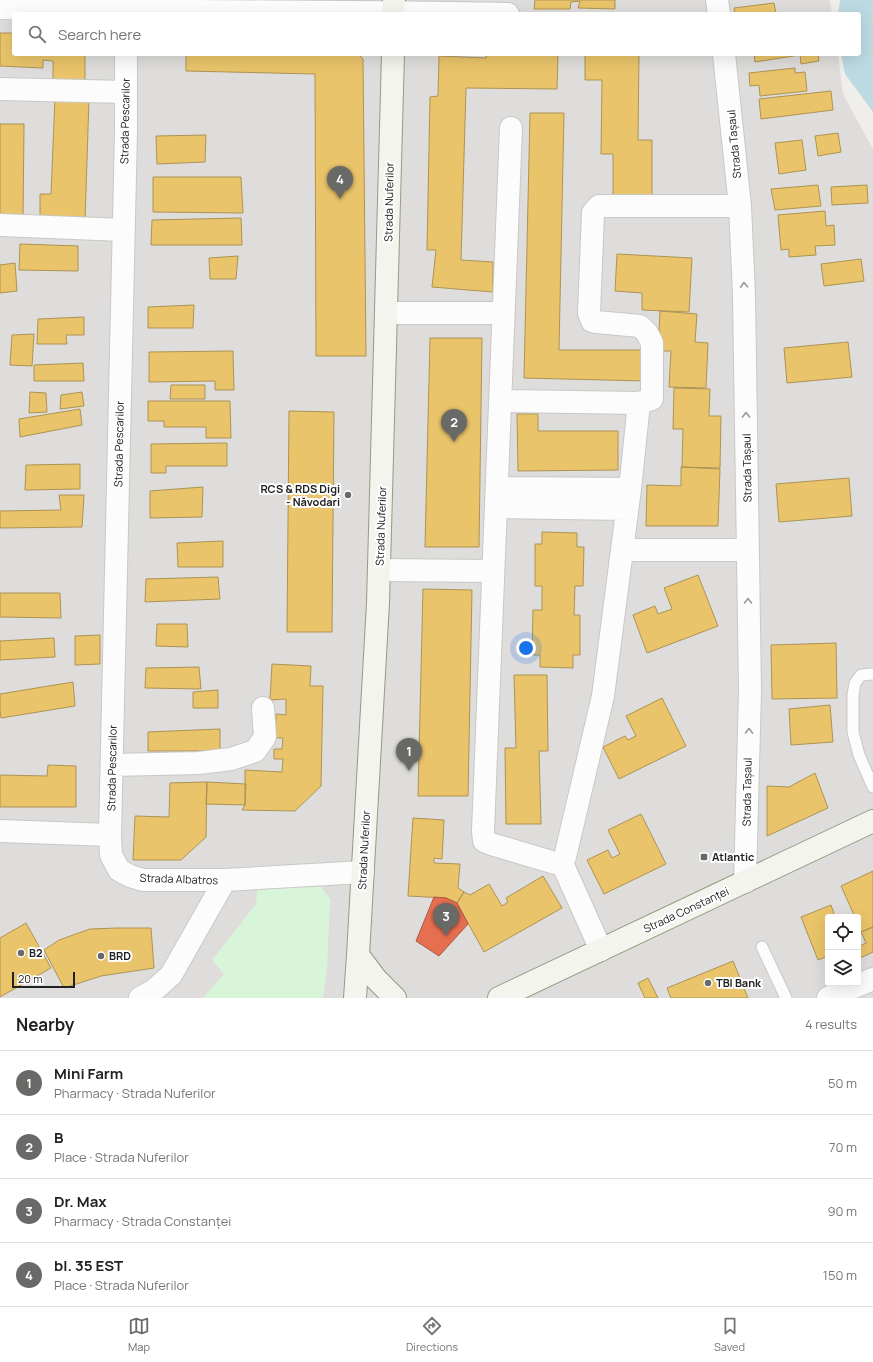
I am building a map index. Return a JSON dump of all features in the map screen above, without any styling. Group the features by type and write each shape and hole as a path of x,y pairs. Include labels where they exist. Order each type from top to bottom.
{"street":[{"path":"508,12 509,0"},
{"path":"717,0 719,12"},
{"path":"0,8 126,12 394,8 470,12"},
{"name":"Strada Pescarilor","path":"110,835 124,230 126,56"},
{"name":"Strada Nuferilor","path":"355,998 379,570 393,56"},
{"name":"Strada Tașaul","path":"724,56 740,206 744,295 750,690 745,882"},
{"path":"0,89 126,92"},
{"path":"510,128 483,831 484,841 491,844 555,863 562,862"},
{"path":"500,401 639,403 652,399 652,343 647,333 640,326 596,322 592,320 589,313 593,214 599,206 740,206"},
{"path":"0,225 124,230"},
{"path":"387,313 503,313"},
{"path":"562,862 565,857 603,696 639,403"},
{"path":"496,498 628,499"},
{"path":"622,550 748,550"},
{"path":"379,570 493,571"},
{"path":"112,765 199,763 231,759 255,751 265,737 263,708"},
{"name":"Strada Constanței","path":"499,998 873,821"},
{"path":"0,831 110,835"},
{"name":"Strada Albatros","path":"110,835 111,855 119,870 130,876 143,880 225,880 363,872"},
{"path":"562,862 601,950"},
{"path":"140,998 153,991 171,975 225,880"},
{"path":"358,955 376,979 396,998"},
{"path":"828,998 873,979"}],"lane":[{"path":"873,674 861,675 855,683 853,695 853,732 859,755 873,787"},
{"path":"762,947 786,998"}],"shaded area":[{"path":"0,0 830,0 832,12 12,12 12,56 838,56 843,94 873,149 873,998 0,998"}],"green space":[{"path":"319,884 330,899 327,969 323,998 203,998 224,974 212,960 256,904 258,886"}],"water":[{"path":"840,0 873,0 873,112 845,74 841,56 861,56 861,12 838,12"}],"building: Homes":[{"path":"535,0 615,0 615,9 578,8 580,1 571,2 570,9 534,9"},
{"path":"774,3 776,12 735,12 734,8"},
{"path":"0,33 12,33 12,56 85,56 85,84 53,83 53,61 43,60 43,68 0,66"},
{"path":"186,56 360,56 363,59 366,356 316,356 315,74 186,71"},
{"path":"439,56 486,58 486,56 558,56 557,89 466,88 461,260 493,262 493,292 432,287 436,250 427,250 430,97 438,96"},
{"path":"585,56 639,56 638,140 652,140 652,195 613,195 613,154 601,154 602,80 585,80"},
{"path":"754,56 794,56 755,62"},
{"path":"800,56 818,56 819,61 801,64"},
{"path":"795,68 795,73 805,72 807,91 760,96 759,85 750,86 749,73"},
{"path":"831,91 833,110 761,119 759,99"},
{"path":"55,97 89,98 85,222 40,220 40,194 51,194"},
{"path":"530,113 564,113 559,350 648,350 646,381 524,378"},
{"path":"0,124 24,124 23,220 0,220"},
{"path":"838,133 841,152 818,156 815,136"},
{"path":"206,135 205,162 157,164 156,136"},
{"path":"802,140 806,170 779,174 775,143"},
{"path":"153,177 241,177 243,213 153,212"},
{"path":"818,185 821,206 775,210 771,189"},
{"path":"867,185 868,203 832,205 831,187"},
{"path":"825,211 826,226 834,225 835,245 815,246 816,255 789,257 789,249 781,250 778,215"},
{"path":"241,218 242,245 151,245 152,220"},
{"path":"20,244 78,246 78,271 19,270"},
{"path":"617,254 692,258 689,312 642,310 642,293 615,291"},
{"path":"238,256 236,279 210,279 209,258"},
{"path":"861,259 864,281 824,286 821,264"},
{"path":"15,263 17,291 0,293 0,265"},
{"path":"194,305 193,328 148,328 148,307"},
{"path":"660,311 697,314 695,342 708,343 706,388 669,387 671,351 658,351"},
{"path":"84,317 84,335 66,335 67,344 37,344 38,319"},
{"path":"34,334 32,366 10,365 12,335"},
{"path":"430,338 482,338 479,547 425,547"},
{"path":"848,342 852,377 787,383 784,348"},
{"path":"233,351 234,390 215,390 215,381 149,382 149,352"},
{"path":"83,363 84,381 34,381 34,365"},
{"path":"171,385 205,385 205,399 170,399"},
{"path":"674,388 710,389 709,416 721,416 720,468 682,467 683,429 673,429"},
{"path":"30,392 46,393 47,412 29,413"},
{"path":"82,392 84,406 60,409 61,395"},
{"path":"148,401 230,401 231,438 206,438 206,427 164,427 164,421 148,421"},
{"path":"80,409 82,425 20,437 19,419"},
{"path":"289,411 334,412 332,632 287,632"},
{"path":"517,414 538,414 538,431 618,431 618,470 518,471"},
{"path":"227,443 227,466 166,466 166,473 151,473 151,444"},
{"path":"80,464 80,489 25,490 26,465"},
{"path":"681,467 720,469 718,526 646,526 647,485 681,486"},
{"path":"849,478 852,516 779,522 776,484"},
{"path":"203,487 202,517 150,518 150,491"},
{"path":"59,495 84,495 82,527 0,528 0,511 61,510"},
{"path":"542,532 577,533 577,547 584,547 583,586 575,586 574,615 580,615 580,655 573,655 573,668 540,667 540,655 532,655 533,610 542,610 542,586 535,586 535,544 542,544"},
{"path":"223,541 223,567 178,567 177,543"},
{"path":"698,575 718,626 647,653 633,615 655,606 658,614 672,609 664,588"},
{"path":"218,577 220,599 145,602 146,579"},
{"path":"423,589 472,590 468,796 418,796"},
{"path":"0,593 60,593 61,618 0,617"},
{"path":"157,624 187,624 188,647 156,646"},
{"path":"100,635 100,664 75,665 75,636"},
{"path":"54,638 55,657 0,660 0,641"},
{"path":"836,643 837,698 772,699 771,645"},
{"path":"272,664 311,666 310,686 323,686 321,786 295,811 242,810 245,805 245,770 282,772 283,759 274,759 274,749 282,749 283,738 275,738 276,714 286,715 286,699 270,700"},
{"path":"199,667 201,689 145,688 146,668"},
{"path":"514,675 547,675 548,751 539,751 541,824 506,824 505,748 516,748"},
{"path":"73,682 75,706 1,718 0,694"},
{"path":"218,690 218,708 193,708 193,692"},
{"path":"662,698 686,746 619,779 603,747 625,736 628,740 636,736 626,716"},
{"path":"830,705 833,742 791,745 789,709"},
{"path":"220,729 220,751 148,751 148,732"},
{"path":"48,765 76,766 76,807 0,807 0,775 47,776"},
{"path":"815,773 828,808 767,836 767,786 789,787"},
{"path":"207,782 206,837 181,860 133,860 135,816 169,817 170,783"},
{"path":"207,782 246,784 245,805 206,804"},
{"path":"641,814 666,864 604,894 587,860 608,850 612,858 620,854 608,830"},
{"path":"413,818 444,820 442,859 434,858 434,863 460,864 458,888 464,892 457,903 446,898 408,896"},
{"path":"873,871 873,927 861,932 861,914 854,914 841,886"},
{"path":"543,876 562,908 484,952 457,903 464,892 470,895 489,884 502,906 508,902 506,898"},
{"path":"831,905 834,914 825,914 825,957 818,960 801,917"},
{"name":"B2","path":"26,923 51,968 0,997 0,938"},
{"path":"873,927 873,952 861,958 861,946 866,943 861,932"},
{"path":"151,928 154,968 101,976 64,988 44,950 59,940 90,929"},
{"path":"733,961 748,998 671,998 667,988"},
{"path":"648,978 658,998 645,998 638,983"}],"building: Shops":[{"path":"434,897 446,898 457,903 468,924 439,956 416,941"}],"place":[{"name":"bl. 35 EST","path":"340,199"},
{"name":"B","path":"454,442"},
{"name":"RCS & RDS Digi - Năvodari","path":"348,495"},
{"name":"Mini Farm","path":"409,771"},
{"name":"Atlantic","path":"704,857"},
{"name":"Dr. Max","path":"446,936"},
{"name":"B2","path":"21,953"},
{"name":"BRD","path":"101,956"},
{"name":"TBI Bank","path":"708,983"}]}
